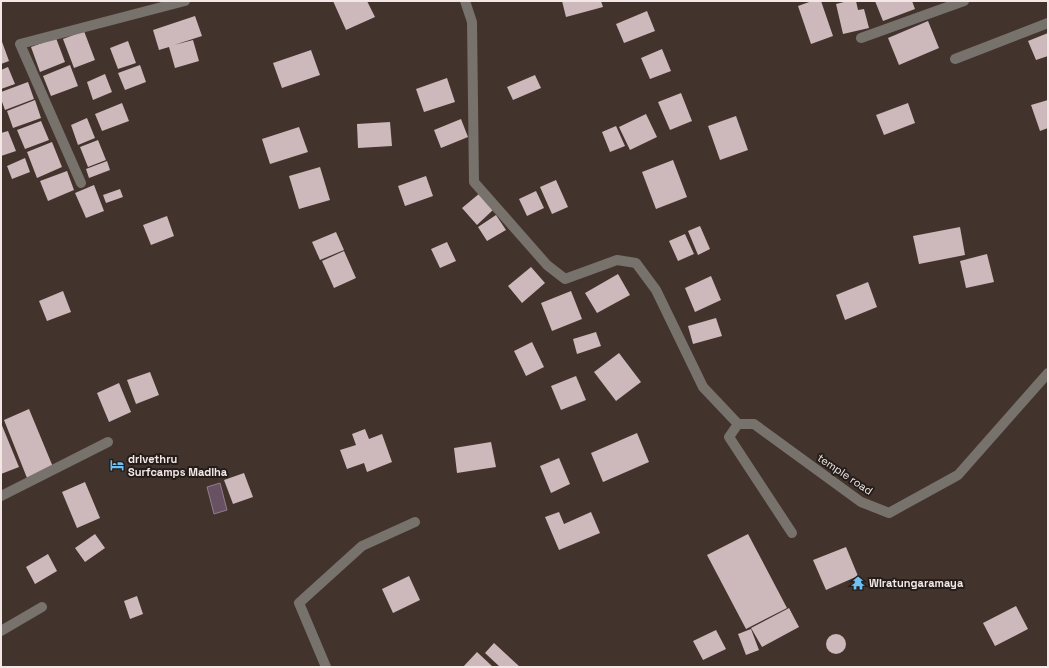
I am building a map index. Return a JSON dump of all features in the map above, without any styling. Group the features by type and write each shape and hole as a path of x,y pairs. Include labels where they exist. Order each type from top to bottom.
{"street":[{"path":"81,183 20,44 185,1"},
{"path":"465,1 472,22 474,182 547,265 565,279 617,260 636,263 656,290 704,387 738,424 729,437 792,533"},
{"path":"861,38 964,1"},
{"path":"955,60 1048,24"},
{"name":"temple road","path":"738,424 754,424 861,502 889,513 958,475 1048,373"},
{"path":"1,496 108,442"},
{"path":"326,667 299,603 362,546 415,522"},
{"path":"1,631 42,607"}],"shaded area":[{"path":"220,483 227,510 214,514 207,487"}],"building":[{"path":"333,1 367,1 375,17 346,30"},
{"path":"562,1 601,1 603,7 566,17"},
{"path":"812,1 821,1 833,36 811,44 798,6"},
{"path":"856,1 858,10 864,9 869,28 843,34 836,4"},
{"path":"875,1 912,1 915,9 883,21"},
{"path":"647,11 655,31 624,43 616,24"},
{"path":"195,16 202,36 174,45 193,40 199,61 175,68 169,47 159,50 153,30"},
{"path":"928,21 939,48 899,65 888,38"},
{"path":"84,31 95,60 74,68 63,39"},
{"path":"1048,33 1048,56 1036,60 1028,41"},
{"path":"56,38 65,62 40,72 31,47"},
{"path":"1,39 9,61 1,64"},
{"path":"128,41 136,63 118,69 110,48"},
{"path":"662,49 671,71 650,79 641,58"},
{"path":"311,50 320,75 282,88 273,63"},
{"path":"70,65 78,86 51,96 43,76"},
{"path":"140,65 146,82 125,90 118,73"},
{"path":"8,67 15,84 1,89 1,70"},
{"path":"105,74 112,92 93,100 87,82"},
{"path":"535,75 541,88 513,100 507,87"},
{"path":"447,78 455,102 424,112 416,89"},
{"path":"28,82 34,99 5,110 1,99 1,92"},
{"path":"681,93 692,121 670,130 658,102"},
{"path":"35,100 41,118 13,128 7,111"},
{"path":"1048,100 1048,128 1040,131 1031,105"},
{"path":"122,103 129,121 102,131 95,114"},
{"path":"908,103 915,123 884,135 876,115"},
{"path":"646,114 657,137 630,150 619,127"},
{"path":"736,116 748,150 720,160 708,126"},
{"path":"87,118 95,138 78,145 71,125"},
{"path":"461,119 468,137 441,148 434,130"},
{"path":"41,121 49,140 25,149 17,130"},
{"path":"390,122 392,146 358,148 357,124"},
{"path":"616,126 625,146 610,152 602,132"},
{"path":"299,127 308,152 270,164 262,139"},
{"path":"8,131 16,151 1,156 1,133"},
{"path":"98,140 106,160 88,167 80,147"},
{"path":"52,142 62,167 37,178 27,152"},
{"path":"25,158 30,172 12,179 7,166"},
{"path":"673,160 687,197 656,209 642,172"},
{"path":"107,161 110,170 89,178 86,169"},
{"path":"320,167 330,200 299,209 289,176"},
{"path":"67,171 74,190 48,201 40,181"},
{"path":"426,176 433,196 405,206 398,186"},
{"path":"556,180 568,207 552,214 540,187"},
{"path":"94,185 104,211 86,218 75,193"},
{"path":"120,189 123,197 106,203 103,195"},
{"path":"536,191 544,208 527,216 519,199"},
{"path":"480,193 494,209 477,225 462,208"},
{"path":"496,215 506,230 487,241 478,227"},
{"path":"167,216 174,236 151,245 143,225"},
{"path":"700,226 710,249 698,255 688,231"},
{"path":"960,227 965,255 919,264 913,236"},
{"path":"336,232 344,250 320,260 312,242"},
{"path":"685,234 694,254 678,261 669,241"},
{"path":"447,242 456,261 440,268 431,249"},
{"path":"344,251 356,278 334,288 322,261"},
{"path":"987,254 994,282 966,288 960,261"},
{"path":"531,267 545,283 522,303 508,286"},
{"path":"618,274 630,295 597,313 585,293"},
{"path":"711,276 721,300 695,312 685,288"},
{"path":"868,282 877,307 845,320 836,295"},
{"path":"63,291 71,312 47,321 39,301"},
{"path":"571,291 582,319 552,331 541,303"},
{"path":"716,318 722,336 693,344 688,326"},
{"path":"596,332 601,346 577,354 573,339"},
{"path":"532,342 544,367 526,376 514,351"},
{"path":"619,353 641,382 616,401 594,372"},
{"path":"150,372 159,395 136,404 127,380"},
{"path":"576,376 586,400 561,410 551,386"},
{"path":"119,383 131,412 109,422 97,393"},
{"path":"29,409 53,467 27,478 4,420"},
{"path":"1,423 19,467 1,474"},
{"path":"365,429 369,439 382,434 392,462 367,472 364,463 347,469 340,450 356,445 352,434"},
{"path":"637,433 649,462 603,482 591,453"},
{"path":"491,442 496,467 457,473 454,448"},
{"path":"559,458 570,484 551,493 540,466"},
{"path":"244,473 253,497 233,504 224,480"},
{"path":"85,482 100,518 77,528 62,492"},
{"path":"559,512 564,524 591,512 600,533 559,550 545,517"},
{"path":"95,534 105,548 85,562 75,548"},
{"path":"748,534 787,608 746,629 707,555"},
{"path":"846,547 858,576 826,590 813,560"},
{"path":"48,554 57,571 35,584 26,567"},
{"path":"409,576 420,600 393,613 382,589"},
{"path":"137,596 143,614 130,619 124,601"},
{"path":"1016,606 1028,629 995,646 983,623"},
{"path":"789,608 799,627 762,647 751,628"},
{"path":"751,629 759,650 746,655 738,634"},
{"path":"716,630 726,649 703,660 693,641"},
{"path":"836,634 843,637 846,644 843,651 836,654 829,651 826,644 829,637"},
{"path":"494,643 520,667 500,667 485,653"},
{"path":"477,652 493,667 463,667"}],"place":[{"name":"drivethru Surfcamps Madiha","path":"117,465"},
{"name":"Wiratungaramaya","path":"858,583"}]}
